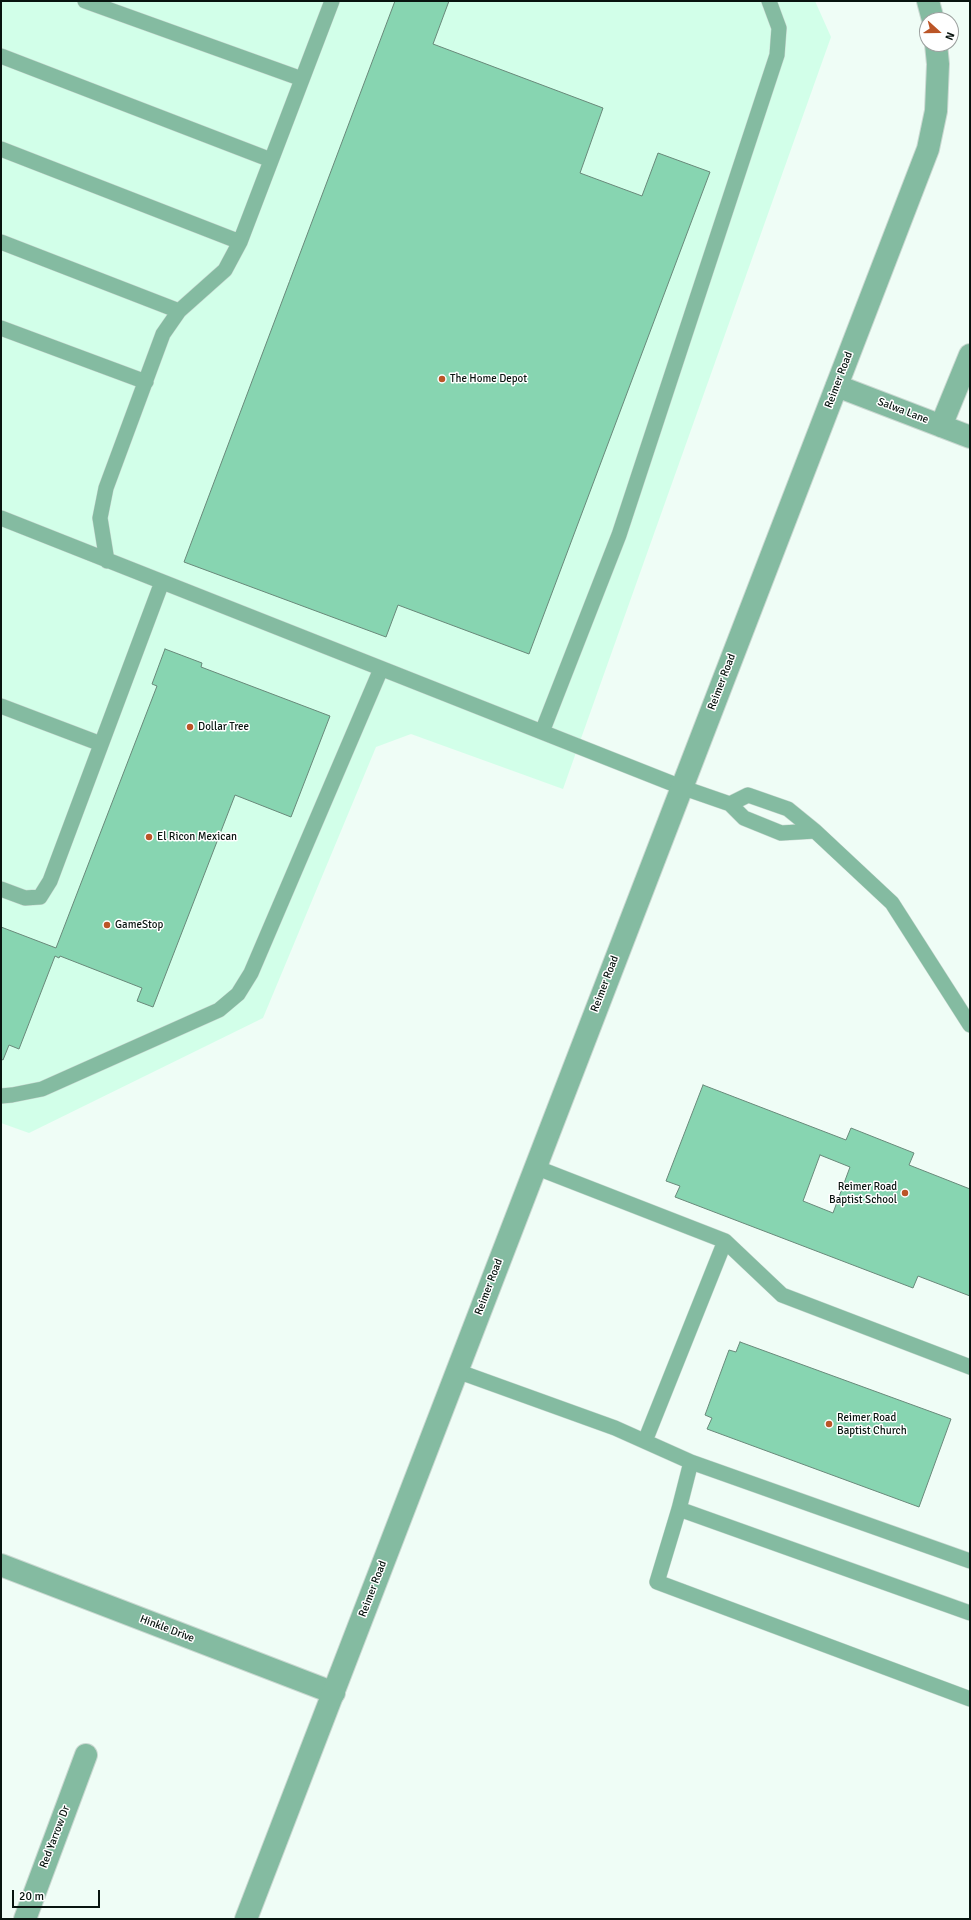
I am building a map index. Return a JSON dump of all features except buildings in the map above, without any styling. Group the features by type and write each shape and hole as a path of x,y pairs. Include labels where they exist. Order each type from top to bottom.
{"street":[{"path":"928,1 931,12"},
{"name":"Reimer Road","path":"246,1919 928,149 936,111 938,64 937,52"},
{"path":"941,426 970,355"},
{"name":"Salwa Lane","path":"837,386 970,437"},
{"name":"Hinkle Drive","path":"1,1565 334,1692"},
{"name":"Red Yarrow Dr","path":"24,1919 86,1754"}],"lane":[{"path":"85,1 302,79"},
{"path":"107,561 100,518 106,488 163,334 179,311 225,270 240,242 330,1"},
{"path":"542,732 619,535 777,55 779,28 769,1"},
{"path":"1,56 271,160"},
{"path":"1,149 240,242"},
{"path":"1,242 179,311"},
{"path":"1,328 146,382"},
{"path":"1,518 681,787 730,804 744,818 781,833 815,831"},
{"path":"1,889 25,898 40,898 50,881 162,582"},
{"path":"1,1096 42,1089 219,1010 238,994 251,973 381,669"},
{"path":"1,706 101,744"},
{"path":"730,804 748,796 788,809 815,831 892,903 970,1025"},
{"path":"536,1167 725,1241 782,1295 970,1366"},
{"path":"645,1441 725,1241"},
{"path":"457,1371 615,1428 691,1462 970,1561"},
{"path":"691,1462 680,1509 657,1582 970,1699"},
{"path":"680,1509 970,1613"}],"shaded area":[{"path":"1,1 815,1 831,37 563,789 411,734 376,747 263,1018 29,1133 1,1123"}],"place":[{"name":"The Home Depot","path":"442,379"},
{"name":"Dollar Tree","path":"190,727"},
{"name":"El Ricon Mexican","path":"149,837"},
{"name":"GameStop","path":"107,925"},
{"name":"Reimer Road Baptist School","path":"905,1193"},
{"name":"Reimer Road Baptist Church","path":"829,1424"}]}
